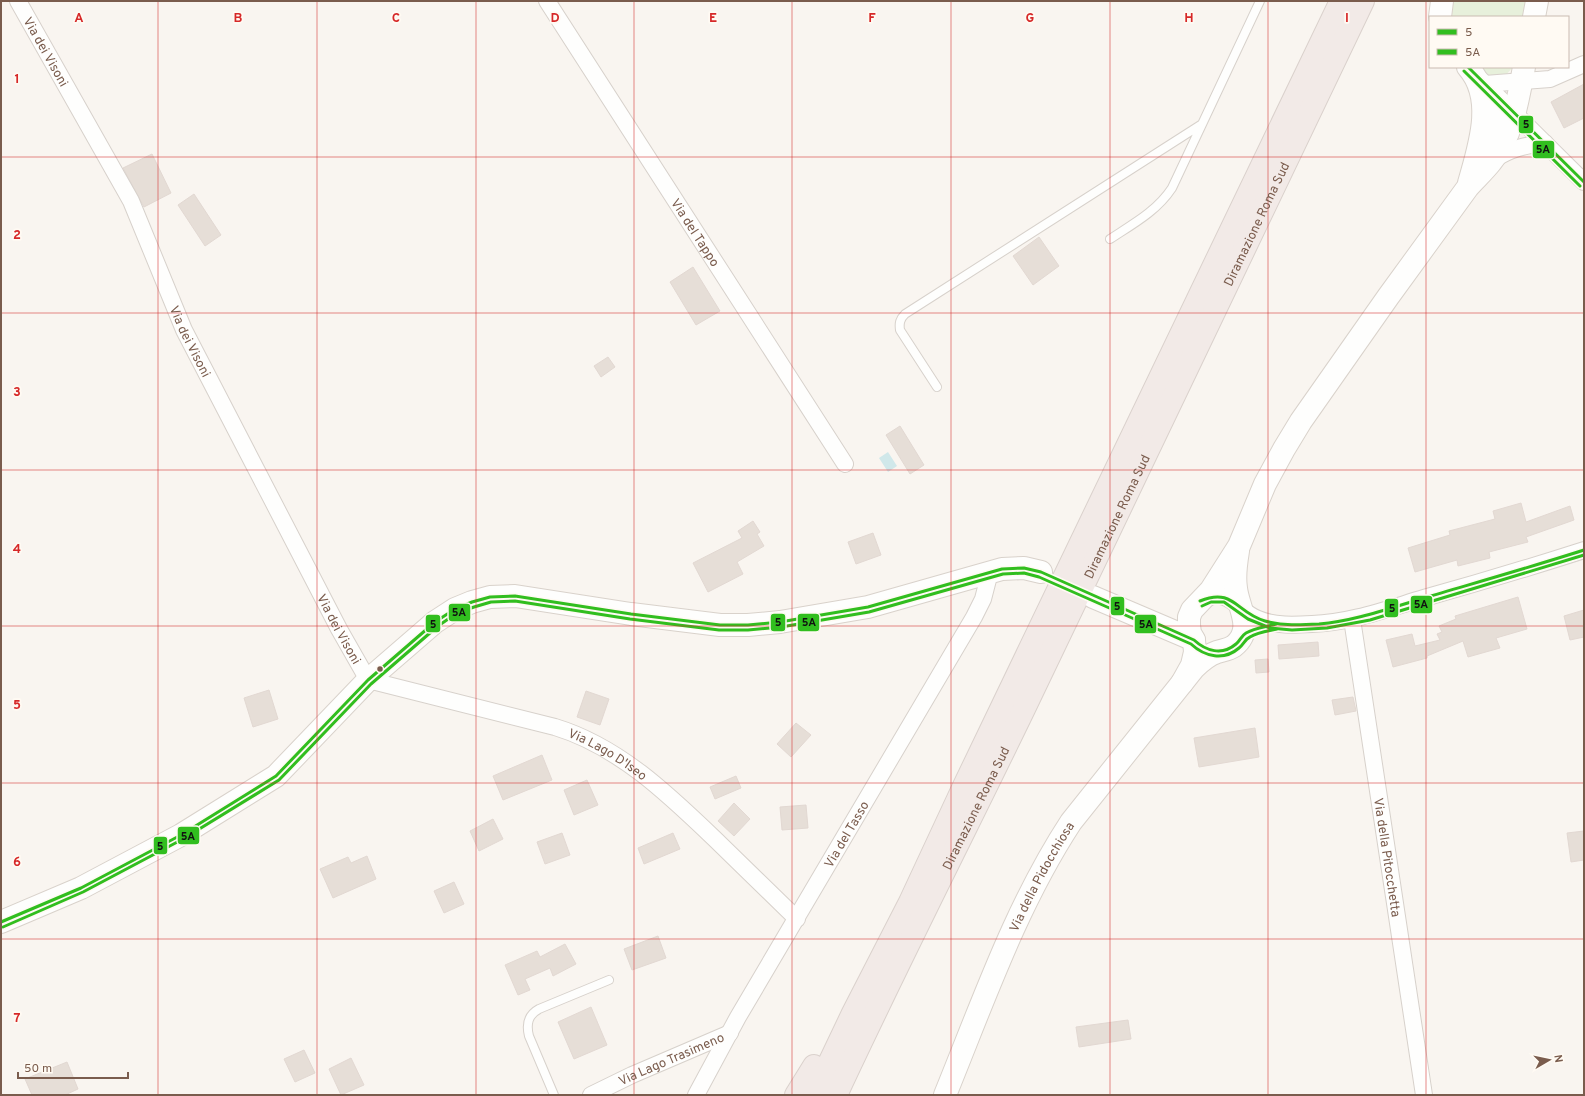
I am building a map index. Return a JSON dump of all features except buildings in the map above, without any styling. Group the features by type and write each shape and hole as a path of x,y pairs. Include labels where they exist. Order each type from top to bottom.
{"highway":[{"name":"Diramazione Roma Sud","path":"814,1095 853,1013 910,902 964,786 1341,1"},
{"name":"Diramazione Roma Sud","path":"836,1095 872,1016 985,790 1144,460 1363,1"},
{"path":"796,1095 815,1065 853,1013"}],"street":[{"name":"Via dei Visoni","path":"18,1 131,201 184,330 339,629 368,680"},
{"name":"Via del Tappo","path":"546,1 845,464"},
{"path":"1440,16 1442,1"},
{"path":"1534,16 1537,1"},
{"path":"1476,75 1522,74 1550,79 1584,64"},
{"path":"1150,622 1172,621 1183,616 1211,590 1239,546 1269,475 1290,438 1468,187 1485,156 1503,142 1509,109 1522,74"},
{"path":"1476,75 1584,182"},
{"path":"1476,75 1483,112 1482,132 1485,156"},
{"path":"1485,156 1504,153 1515,148 1545,143"},
{"path":"1094,597 1194,640 1206,650 1217,652 1224,651 1235,645 1242,635 1245,622 1235,585 1239,546"},
{"path":"1242,635 1276,624 1314,624 1352,619 1584,550"},
{"path":"1,922 81,888 181,835 276,776 368,680 439,619 455,609 487,597 503,595 522,596 631,614 720,624 748,625 780,622 868,607 990,572 1017,568 1041,572"},
{"name":"Via del Tasso","path":"696,1095 730,1033 974,617 982,599 990,572"},
{"path":"1194,640 1190,633 1189,617 1196,605 1214,595 1229,598 1240,608 1258,619 1276,624"},
{"name":"Via della Pitocchetta","path":"1352,619 1424,1095"},
{"name":"Via della Pidocchiosa","path":"1182,684 1194,660 1196,646 1194,640"},
{"name":"Via della Pidocchiosa","path":"945,1095 1008,940 1052,853 1071,822 1200,662 1217,652"},
{"name":"Via Lago D'Iseo","path":"368,680 555,726 582,736 602,746 629,764 689,815 797,919"},
{"name":"Via Lago Trasimeno","path":"591,1095 632,1075 730,1033"}],"lane":[{"path":"1110,239 1146,216 1163,200 1172,188 1260,1"},
{"path":"937,387 900,330 899,324 905,314 1202,124"},
{"path":"554,1095 529,1036 528,1020 534,1012 539,1009 609,980"}],"green space":[{"path":"1450,1 1528,1 1525,16 1447,16"},
{"path":"1475,68 1512,68 1505,76 1492,80"}],"water":[{"path":"888,452 897,466 888,472 879,458"}],"transit line":[{"name":"5","path":"1469,68 1584,182"},
{"name":"5A","path":"1464,71 1580,186"},
{"name":"5","path":"1200,601 1220,597 1228,599 1247,613 1265,621 1278,624 1319,624 1372,614 1584,550"},
{"name":"5A","path":"1202,606 1211,602 1224,602 1248,619 1270,628 1292,630 1327,628 1370,620 1584,555"},
{"name":"5","path":"1,922 81,888 181,835 276,776 368,680 435,622 455,609 490,597 515,596 631,614 720,625 748,625 780,622 868,607 1002,569 1024,568 1041,572 1194,640 1204,647 1214,651 1231,648 1249,631 1276,624"},
{"name":"5A","path":"3,927 83,892 183,839 279,780 371,684 438,626 457,613 491,602 515,601 630,619 719,630 748,630 781,627 869,612 1003,574 1024,573 1039,577 1191,644 1202,652 1215,656 1227,655 1233,652 1253,635 1277,629"}]}
